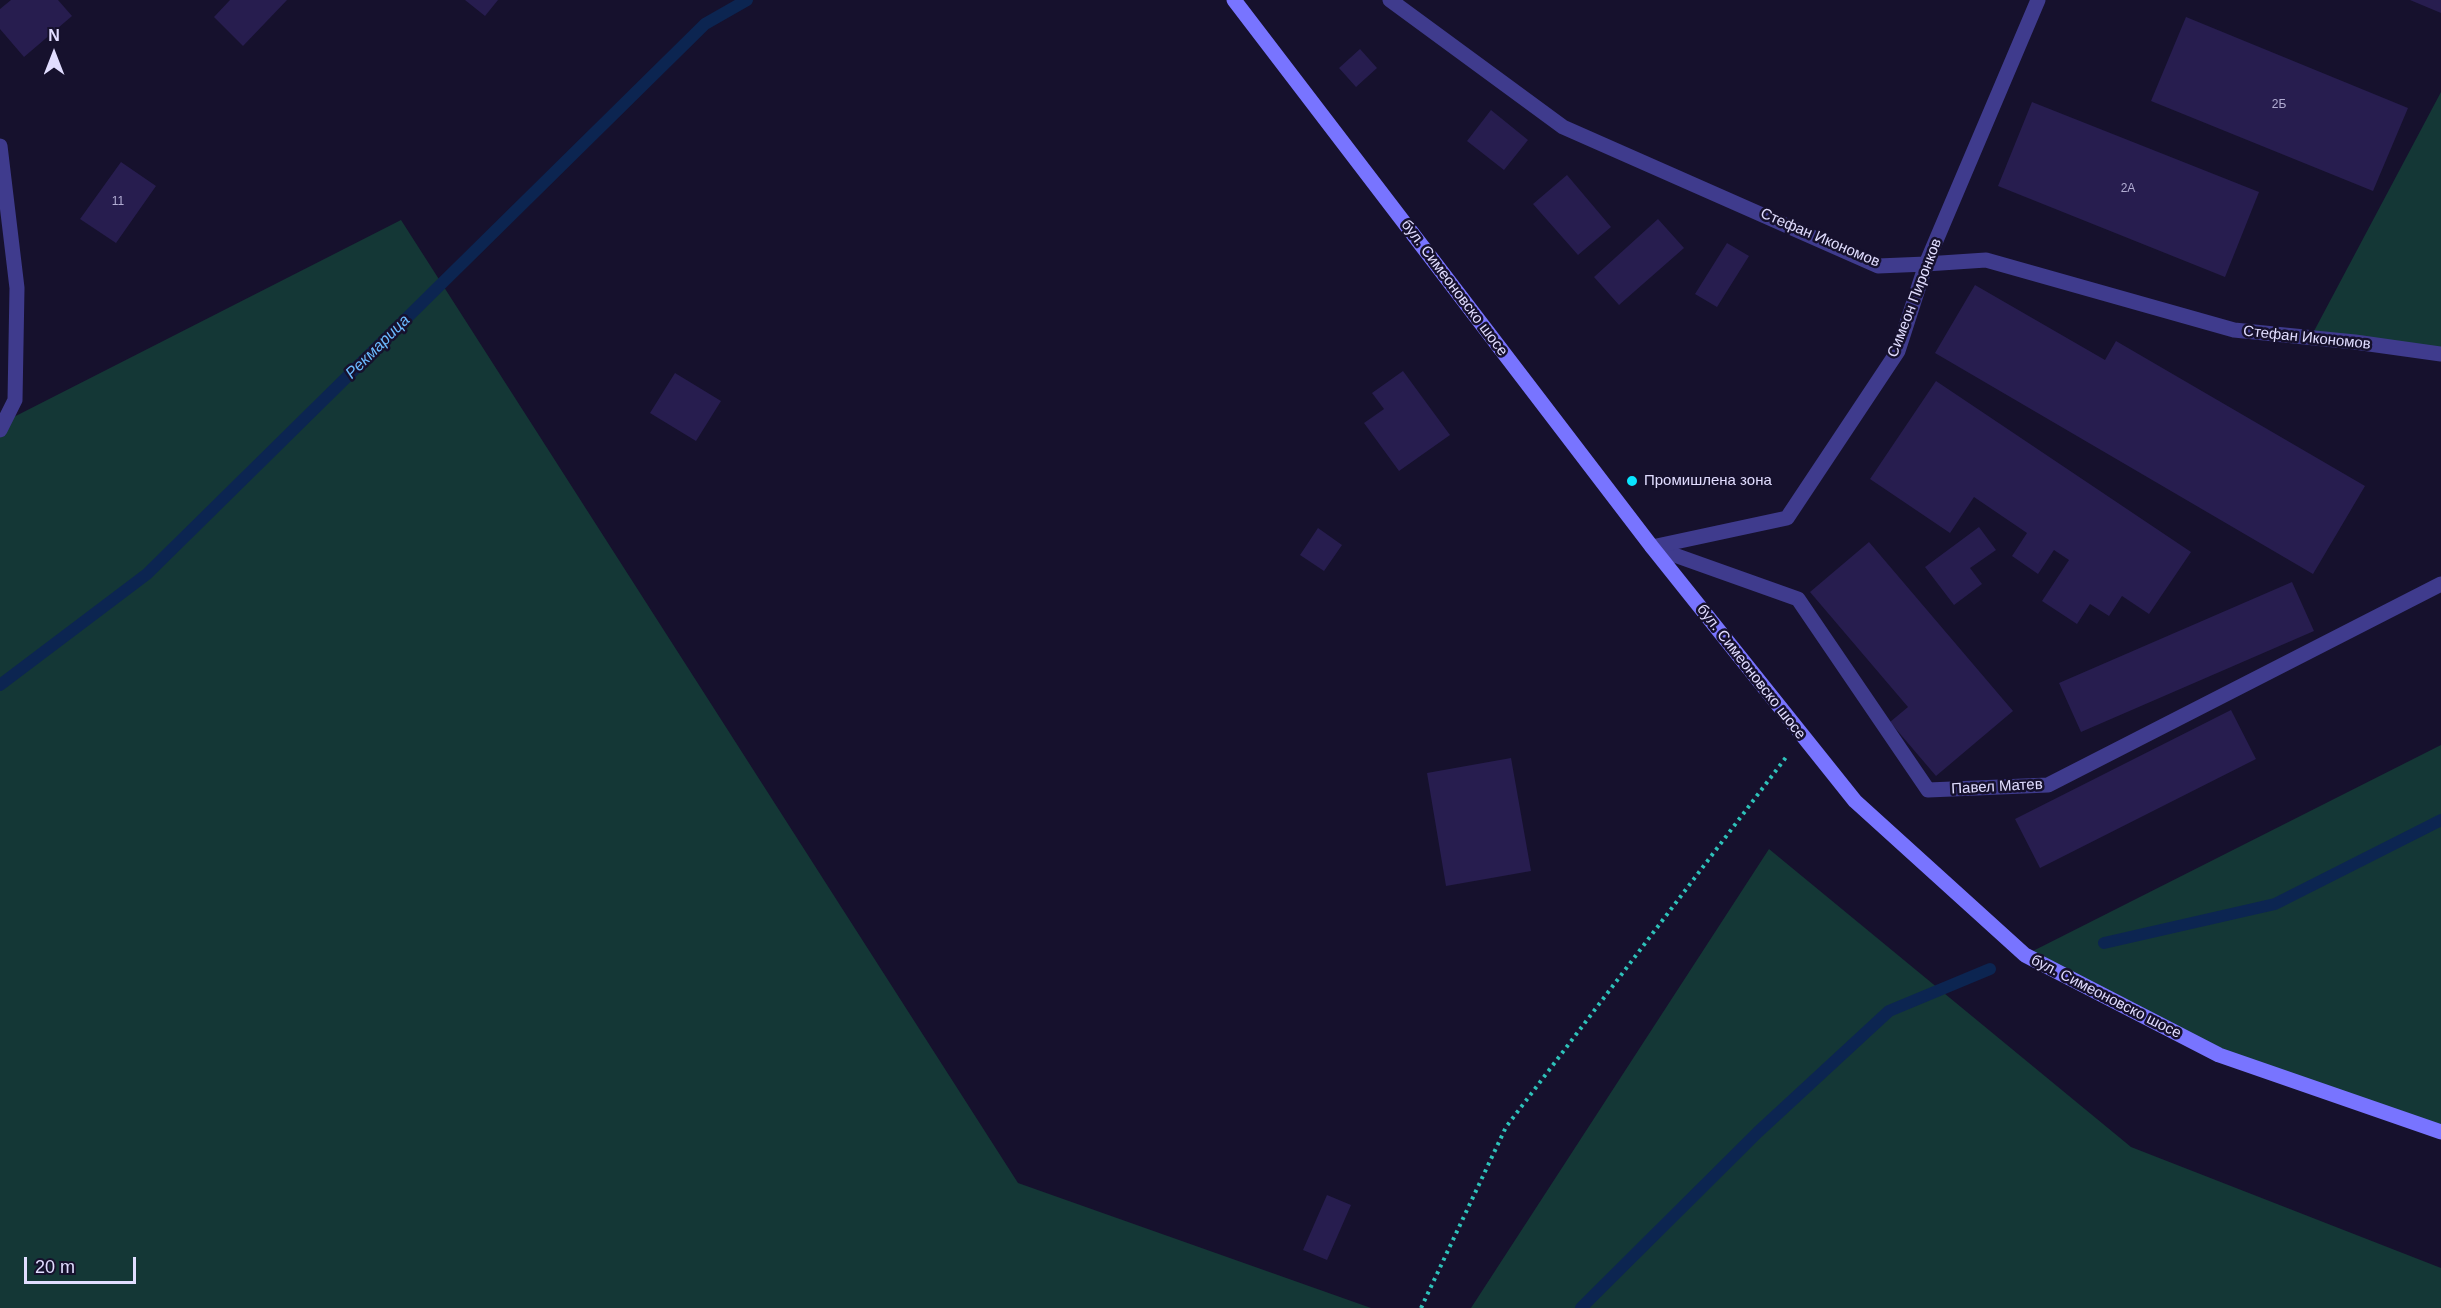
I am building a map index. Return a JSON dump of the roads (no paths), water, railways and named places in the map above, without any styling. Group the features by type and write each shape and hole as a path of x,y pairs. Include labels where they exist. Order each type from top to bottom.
{"street":[{"name":"бул. Симеоновско шосе","path":"1234,0 1652,546 1855,801 2025,955 2219,1055 2441,1132"},
{"name":"Стефан Икономов","path":"1390,0 1563,127 1878,266 1986,260 2234,330 2355,342 2441,354"},
{"name":"Симеон Пиронков","path":"1652,546 1787,518 1898,351 1926,264 2038,0"},
{"path":"0,146 17,288 15,400 0,429"},
{"name":"Павел Матев","path":"1652,546 1798,599 1928,790 2048,785 2441,584"}],"waterway":[{"name":"Рекмарица","path":"0,685 147,574 705,24 747,0"},
{"path":"2104,943 2275,904 2441,820"},
{"path":"1581,1308 1758,1132 1889,1011 1990,969"}],"place":[{"name":"Промишлена зона","path":"1632,481"}]}
